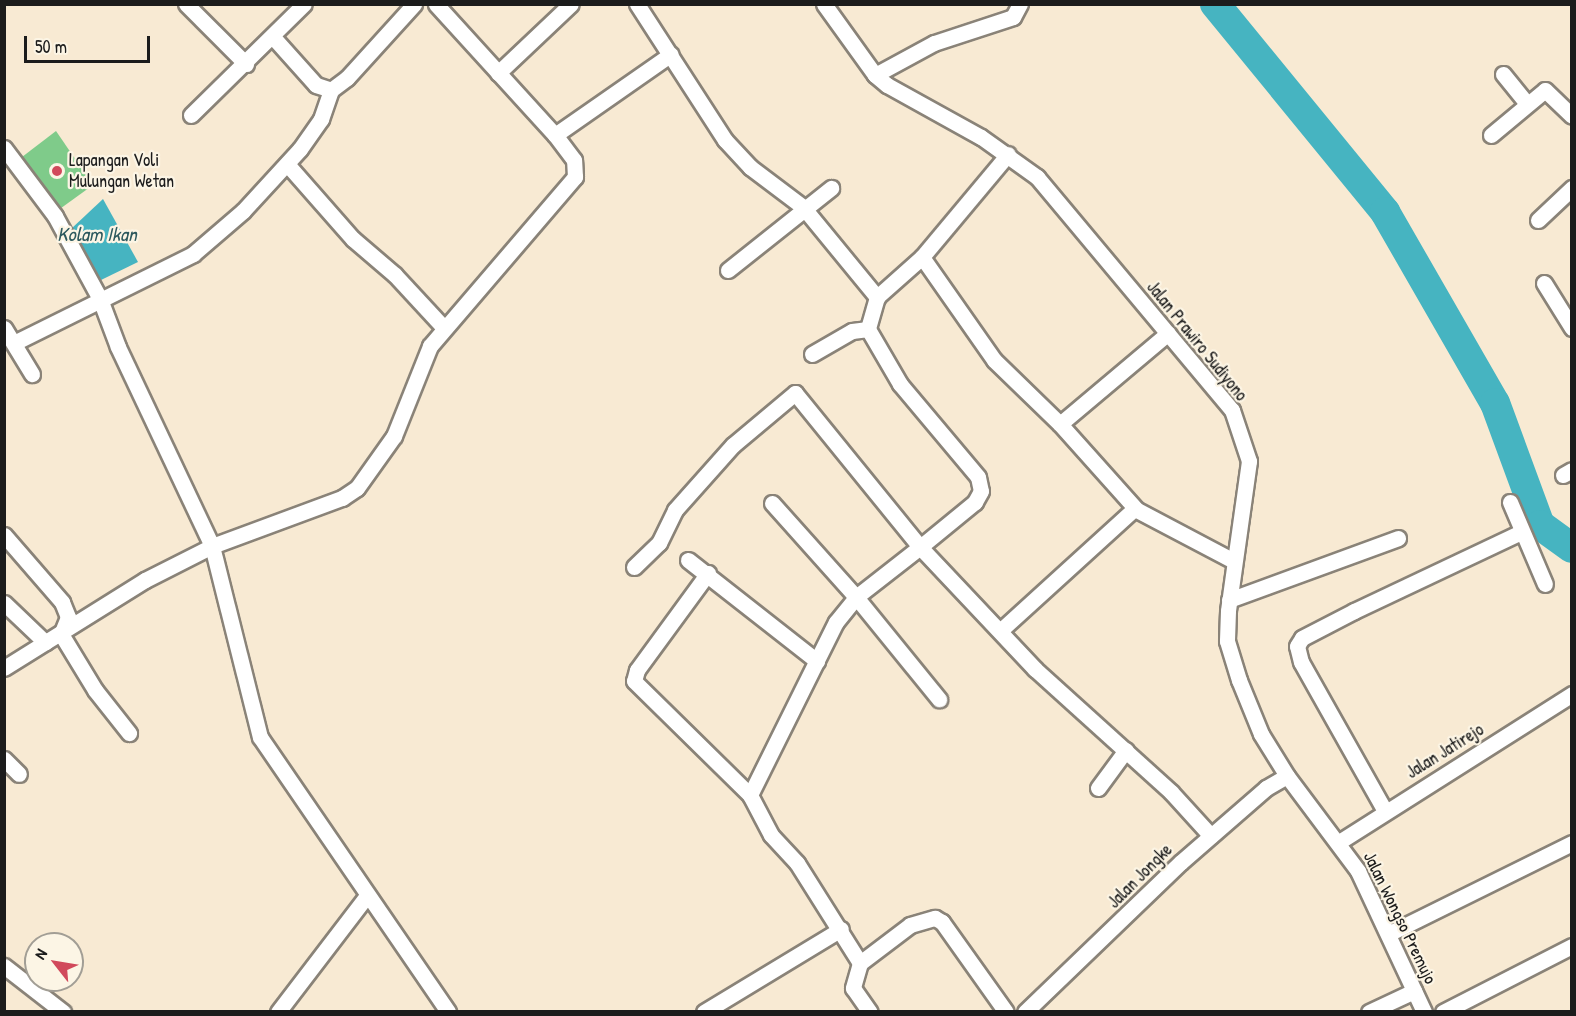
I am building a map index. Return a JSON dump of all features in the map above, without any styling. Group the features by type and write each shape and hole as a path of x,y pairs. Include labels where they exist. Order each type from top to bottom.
{"street":[{"path":"186,4 246,64"},
{"path":"191,115 246,64 304,4"},
{"path":"14,344 193,254 243,211 287,164 321,119 331,90 347,78 414,4"},
{"path":"4,668 145,580 212,546 342,498 365,482 394,436 430,346 575,177 574,160 555,135 436,4"},
{"path":"498,73 570,4"},
{"path":"637,4 725,140 750,167 803,207 877,297"},
{"name":"Jalan Prawiro Sudiyono","path":"824,4 875,75 1008,154 1037,177 1232,410 1249,460 1232,560 1227,641 1239,680 1261,734 1287,776 1339,842"},
{"path":"875,75 934,43 1013,17 1020,4"},
{"path":"273,37 316,85 331,90"},
{"path":"555,135 671,54"},
{"path":"1503,74 1527,104"},
{"path":"1491,135 1547,90 1572,116"},
{"path":"4,148 55,216 100,299 118,347 212,546 260,737 366,897 448,1011"},
{"path":"750,795 836,622 856,597 975,502 981,484 900,384 868,329 877,297 922,257 1008,154"},
{"path":"287,164 353,239 395,275 444,328"},
{"path":"728,270 803,207 831,188"},
{"path":"1538,220 1572,188"},
{"path":"922,257 994,360 1060,424 1135,508 1232,560"},
{"path":"1544,283 1572,328"},
{"path":"4,328 32,374"},
{"path":"812,354 852,332 868,329"},
{"path":"1060,424 1168,333"},
{"path":"634,567 659,543 675,510 733,445 795,393 920,547 1035,669 1126,750 1211,836"},
{"path":"1510,502 1545,584"},
{"path":"772,503 856,597 939,699"},
{"path":"1000,630 1135,508"},
{"path":"1385,811 1301,662 1297,646 1302,638 1354,611 1521,532"},
{"path":"4,535 62,602 68,617 61,634"},
{"path":"1229,600 1398,538"},
{"path":"688,560 708,573 817,661"},
{"path":"708,573 637,670 634,681 750,795 771,835 797,863 841,929 860,963"},
{"path":"4,603 45,642"},
{"path":"61,634 95,690 129,733"},
{"name":"Jalan Jatirejo","path":"1339,842 1572,694"},
{"path":"1098,789 1126,750"},
{"path":"4,759 19,774"},
{"name":"Jalan Jongke","path":"1025,1011 1211,836 1266,788 1287,776"},
{"name":"Jalan Wongso Premujo","path":"1339,842 1390,933 1424,1011"},
{"path":"1390,933 1572,843"},
{"path":"278,1011 366,897"},
{"path":"870,1011 853,988 860,963 910,925 935,918 942,922 1006,1011"},
{"path":"704,1011 841,929"},
{"path":"1443,1011 1572,946"},
{"path":"4,966 63,1011"},
{"path":"1369,1011 1414,991"}],"green space":[{"name":"Lapangan Voli Mulungan Wetan","path":"56,131 93,185 57,211 22,157"}],"water":[{"name":"Kolam Ikan","path":"103,199 138,262 101,280 71,229"}],"waterway":[{"path":"1215,4 1385,212 1495,403 1540,525 1572,548"}],"place":[{"name":"Lapangan Voli Mulungan Wetan","path":"57,171"}]}
